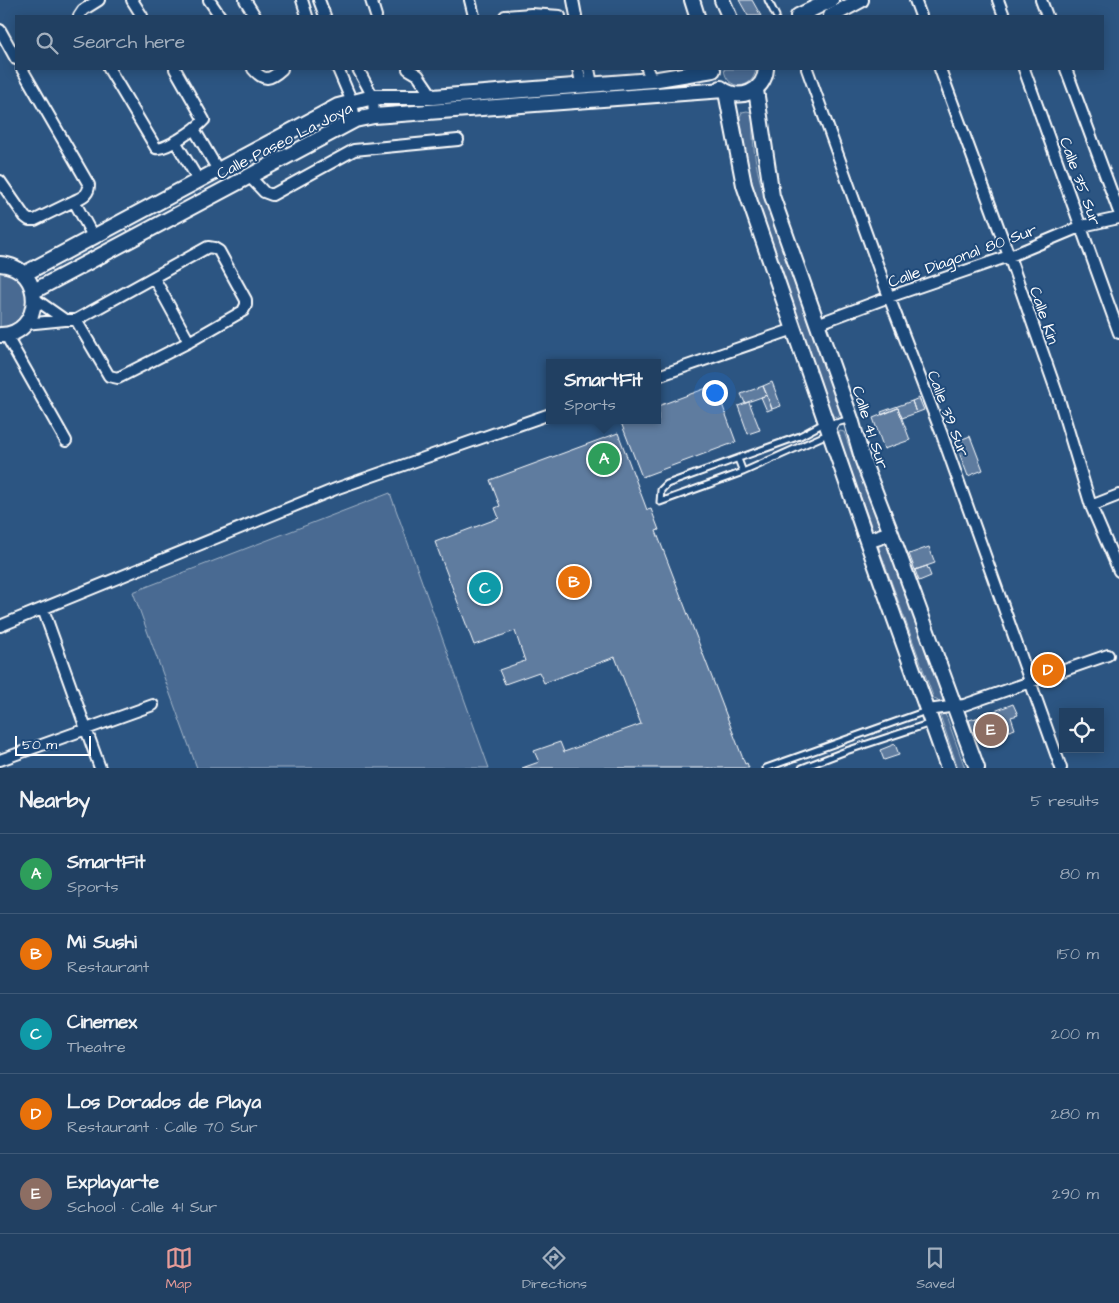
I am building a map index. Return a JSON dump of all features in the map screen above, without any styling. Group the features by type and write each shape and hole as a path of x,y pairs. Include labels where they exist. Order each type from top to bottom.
{"main road":[{"path":"692,0 697,15"},
{"path":"722,0 729,15"},
{"path":"800,15 831,0"},
{"path":"833,15 861,0"},
{"path":"713,70 715,79 725,91 744,185 794,329 831,426 867,541 948,768"},
{"name":"Calle Paseo La Joya","path":"24,274 338,106 373,97 433,97 587,85 649,74 713,70"},
{"path":"756,90 764,80 766,70"},
{"name":"Calle Paseo La Joya","path":"34,295 249,176 356,120 374,116 725,91 735,95 743,95 756,90"},
{"name":"Calle 41 Sur","path":"756,90 772,196 851,419 863,461 977,768"},
{"path":"0,264 16,268 24,274 30,282 34,295 32,312 25,324 18,330 3,335"},
{"path":"867,541 891,533"}],"street":[{"path":"80,15 83,10 99,0"},
{"path":"132,0 141,15"},
{"path":"209,0 219,15"},
{"path":"245,0 254,15"},
{"path":"302,0 307,15"},
{"path":"319,0 325,15"},
{"path":"371,0 376,15"},
{"path":"470,0 474,15"},
{"path":"573,0 576,15"},
{"path":"915,0 921,15"},
{"path":"998,0 1004,15"},
{"path":"1041,0 1047,15"},
{"path":"518,15 546,15"},
{"path":"0,30 15,57"},
{"path":"0,181 25,218 29,220 35,220 86,195 89,190 89,185 23,70"},
{"path":"110,70 156,148 162,149 194,129 203,122 204,118 175,70"},
{"path":"254,70 260,77 265,79 275,76 281,70"},
{"path":"338,70 352,102 356,120"},
{"path":"359,70 373,97 374,116"},
{"path":"410,70 418,75 433,97"},
{"path":"579,70 587,85"},
{"path":"587,85 588,70"},
{"name":"Calle 39 Sur","path":"807,70 889,297 941,432 1061,768"},
{"name":"Calle Kin","path":"940,70 1058,396 1091,506 1119,571"},
{"name":"Calle 35 Sur","path":"1024,70 1119,333"},
{"path":"1066,70 1119,212"},
{"path":"194,129 218,170"},
{"path":"249,176 264,192 272,195 354,150 458,140"},
{"path":"175,141 200,181"},
{"path":"74,201 94,238"},
{"name":"Calle Diagonal 80 Sur","path":"817,324 1009,256 1082,226 1119,218"},
{"path":"25,324 71,320 154,278 208,247 218,251 246,300 246,305 243,310 188,342 118,378 113,378 109,376 71,320 34,295"},
{"path":"154,278 188,342"},
{"path":"661,375 794,329"},
{"path":"3,335 66,441"},
{"path":"0,626 338,488 546,415"},
{"path":"1091,506 1119,495"},
{"path":"43,609 100,768"},
{"path":"930,716 954,706 964,705 1030,684 1108,655"},
{"path":"0,760 153,705"}],"lane":[{"path":"768,0 776,15"},
{"path":"831,426 743,472 660,502 661,490 667,484 800,436 851,419"},
{"path":"738,459 743,472"},
{"path":"766,768 841,740 930,716"},
{"path":"802,768 930,716"},
{"path":"841,740 846,751"}],"shaded area":[{"path":"724,70 756,70 754,76 745,84 734,84 726,76"},
{"path":"742,112 751,112 753,117 755,153 762,188 842,412 838,417 833,416 831,413 755,194 747,162 740,117"},
{"path":"0,270 9,273 22,285 26,294 26,302 25,311 20,318 12,324 0,328"},
{"path":"840,431 844,432 860,477 872,501 882,529 875,533 838,434"},
{"path":"390,493 489,768 197,768 133,592"},
{"path":"885,541 888,542 944,698 941,702 934,699 879,548 879,544"},
{"path":"944,713 965,768 958,768 940,715"}],"building":[{"path":"739,0 752,0 760,15 747,15"},
{"path":"772,382 781,406 772,409 763,386"},
{"path":"715,385 736,442 642,477 622,424 661,424 661,405"},
{"path":"763,386 767,395 745,403 741,394"},
{"path":"767,395 772,409 767,411 761,397"},
{"path":"919,398 924,410 916,413 912,401"},
{"path":"912,401 916,413 902,418 898,408 882,415 881,412"},
{"path":"749,402 760,430 748,434 738,406"},
{"path":"898,408 910,440 884,449 873,418"},
{"path":"618,433 647,510 651,509 659,530 656,531 745,764 747,763 749,768 522,768 539,762 534,751 560,742 564,752 641,724 615,657 544,683 539,672 505,684 499,670 525,661 515,631 474,645 435,542 499,518 495,508 500,506 490,480"},
{"path":"970,436 983,470 968,476 955,442"},
{"path":"929,547 935,563 915,570 909,554"},
{"path":"927,566 931,576 919,581 915,570"},
{"path":"1013,704 1018,715 1011,717 1015,729 984,740 976,718"},
{"path":"976,718 981,732 974,735 969,720"},
{"path":"895,744 899,755 884,760 880,750"}],"place":[{"name":"SmartFit","path":"604,459"},
{"name":"Mi Sushi","path":"574,582"},
{"name":"Cinemex","path":"485,588"},
{"name":"Los Dorados de Playa","path":"1048,670"},
{"name":"Explayarte","path":"991,730"}]}
